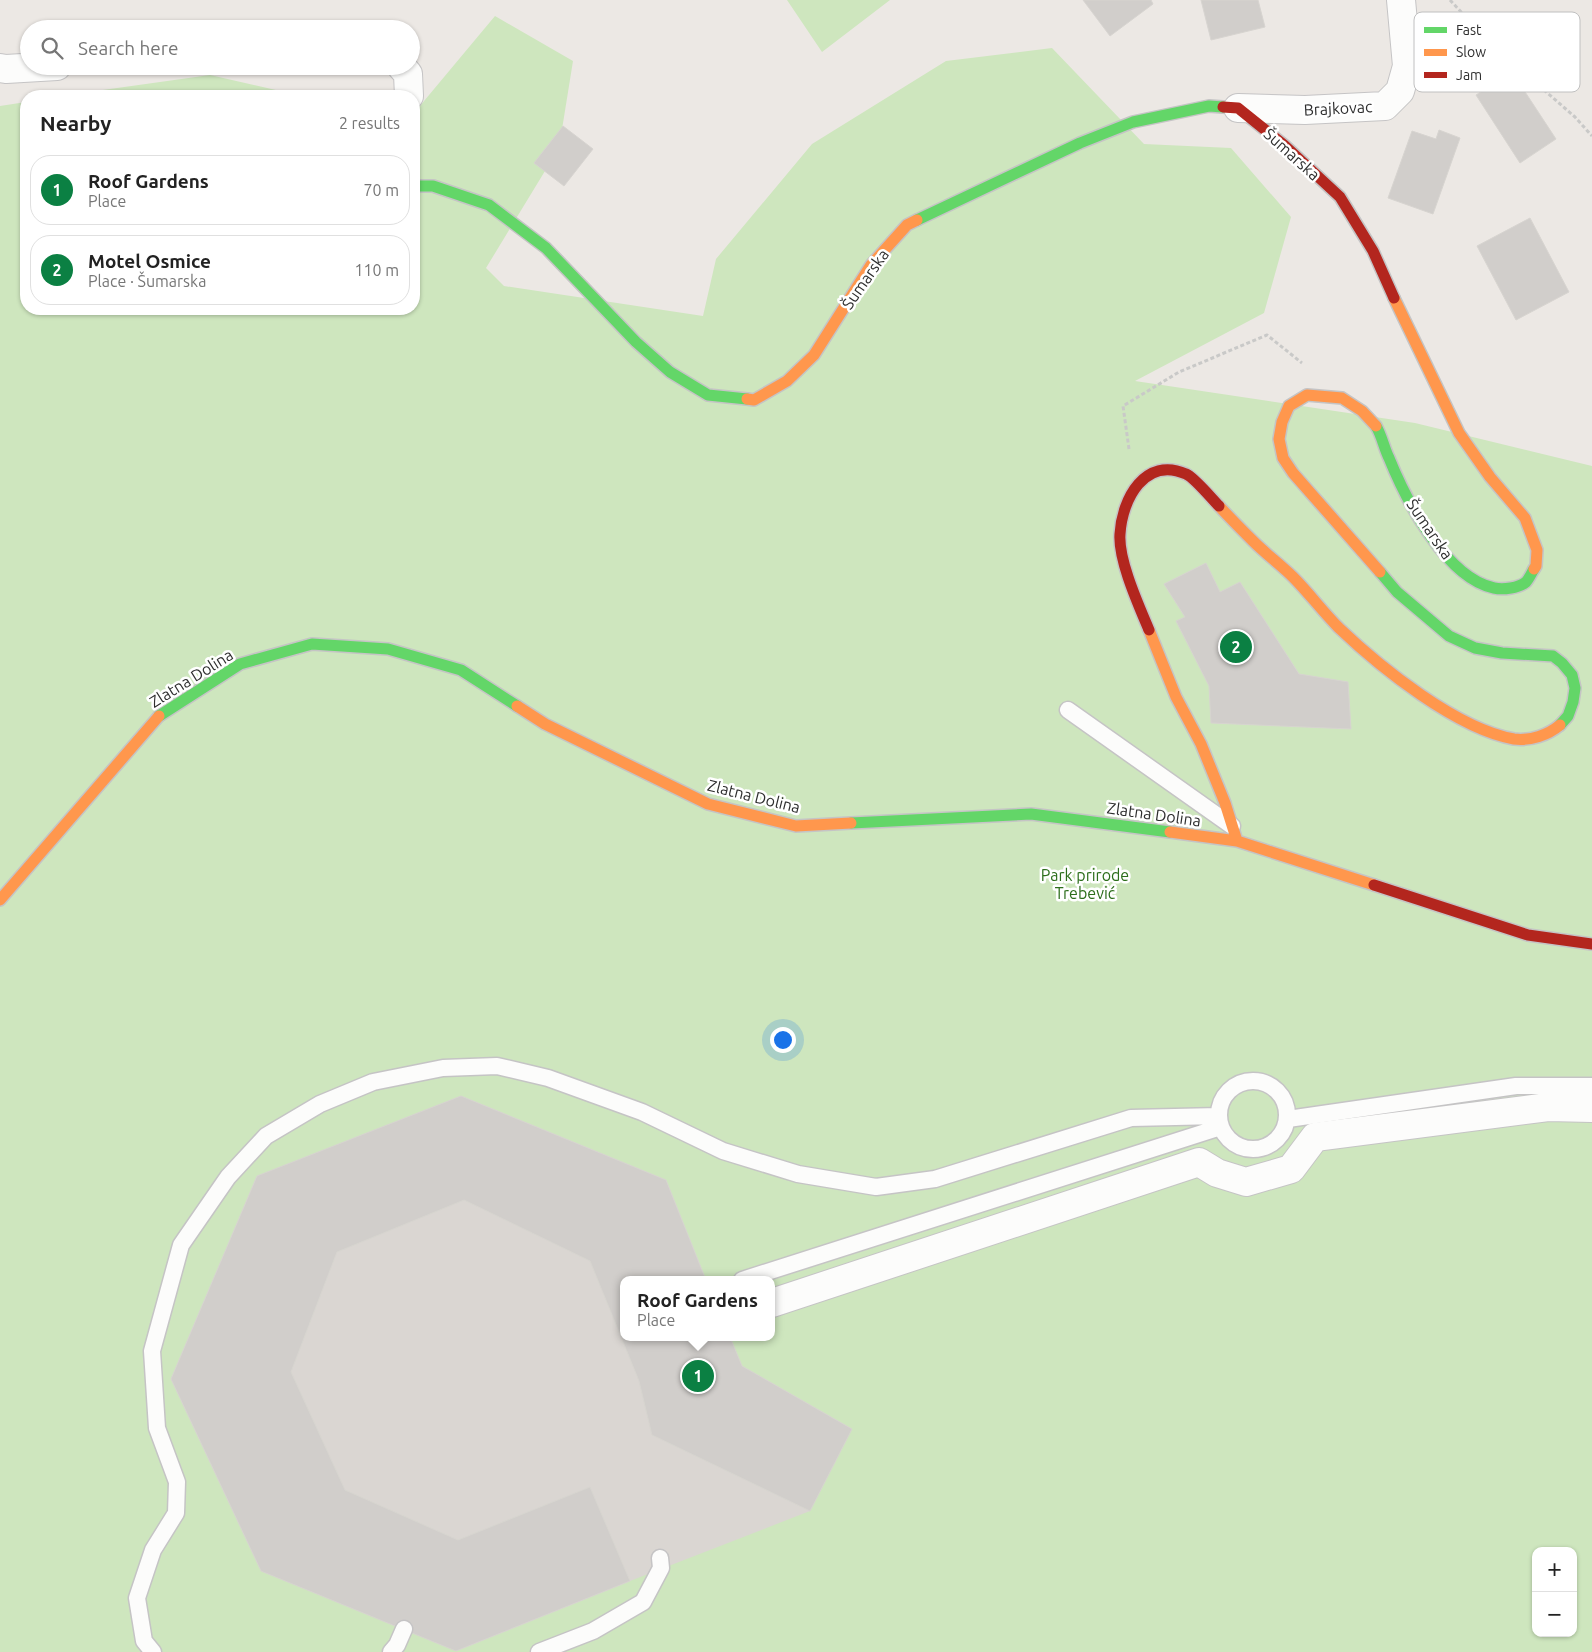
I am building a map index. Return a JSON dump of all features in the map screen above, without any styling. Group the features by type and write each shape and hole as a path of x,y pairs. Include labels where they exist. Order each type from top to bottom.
{"street":[{"name":"Brajkovac","path":"1238,108 1305,110 1385,106 1400,91 1407,66 1401,0"},
{"path":"0,68 6,70 20,69"},
{"path":"408,75 409,90"},
{"name":"Šumarska","path":"420,186 434,186 489,205 546,248 636,342 670,372 708,396 754,400 786,381 814,355 871,265 907,225 1080,143 1133,122 1209,106 1238,108 1284,145 1340,198 1373,251 1459,433 1490,477 1525,518 1537,550 1536,566 1526,582 1504,590 1484,586 1458,570 1439,547 1415,512 1389,460 1377,428 1362,411 1342,398 1307,395"},
{"path":"1234,834 1201,744 1176,697 1133,592 1120,535 1126,506 1134,489 1147,476 1166,468 1188,474 1253,541 1293,577 1338,627 1386,670 1447,711 1490,732 1516,739 1539,738 1550,733 1568,716 1573,702 1575,688 1572,675 1553,656 1502,653 1475,648 1449,636 1397,592 1293,473 1283,458 1279,439 1282,422 1289,406 1307,395"},
{"name":"Zlatna Dolina","path":"0,900 157,717 240,664 312,644 388,648 461,670 545,724 708,804 796,826 1032,814 1234,834 1528,935 1592,944"},
{"path":"775,1302 1199,1162 1217,1172 1246,1182 1291,1169 1315,1137 1548,1107 1592,1108"}],"lane":[{"path":"1068,710 1234,834"},
{"path":"152,1652 144,1641 137,1598 153,1550 176,1513 176,1482 157,1428 152,1351 181,1245 228,1177 266,1136 320,1104 373,1082 442,1068 496,1066 548,1078 642,1112 723,1151 798,1174 876,1187 934,1179 1131,1118 1220,1122"},
{"path":"1243,1082 1266,1083 1276,1088 1283,1097 1288,1119 1285,1130 1278,1139 1268,1146 1246,1149 1235,1145 1227,1137 1220,1122 1220,1105 1225,1095 1233,1087 1243,1082"},
{"path":"1288,1119 1516,1086 1592,1086"},
{"path":"754,1276 1220,1122"},
{"path":"539,1652 593,1631 643,1602 661,1568 660,1558"},
{"path":"390,1652 397,1645 404,1630"}],"path":[{"path":"1450,0 1461,12"},
{"path":"1546,92 1575,117 1592,136"},
{"path":"1134,489 1123,406 1180,372 1267,335 1303,364 1307,395"}],"green space":[{"path":"787,0 890,0 822,52"},
{"name":"Park prirode Trebević","path":"495,16 573,61 559,148 486,268 504,286 703,316 716,259 812,144 946,61 1052,48 1144,144 1231,148 1291,217 1264,313 1135,381 1415,423 1592,466 1592,1652 0,1652 0,106 20,103 20,315 420,315 420,106"},
{"path":"210,75 276,90 103,90"}],"shaded area":[{"path":"464,1200 590,1261 620,1334 620,1341 623,1341 639,1381 652,1435 810,1511 630,1581 590,1487 458,1540 345,1490 291,1372 337,1252"}],"building":[{"path":"1083,0 1151,0 1153,4 1110,36"},
{"path":"1201,0 1258,0 1265,27 1211,40"},
{"path":"1481,92 1525,92 1556,139 1520,163 1476,95"},
{"path":"563,126 593,149 564,186 534,163"},
{"path":"1439,130 1460,138 1433,214 1388,198 1412,131 1436,139"},
{"path":"1530,218 1569,292 1516,320 1477,246"},
{"path":"1206,563 1220,592 1240,582 1299,674 1348,682 1351,729 1211,723 1209,686 1176,621 1185,617 1164,584"},
{"path":"461,1096 666,1180 704,1276 620,1276 620,1334 590,1261 464,1200 337,1252 291,1372 345,1490 458,1540 590,1487 630,1581 456,1651 261,1571 171,1379 257,1176"},
{"path":"623,1341 732,1341 742,1366 852,1429 810,1511 652,1435 639,1381"}],"traffic: fast":[{"path":"917,220 1080,143 1133,122 1209,106 1223,107"},
{"path":"420,186 433,186 489,205 546,248 636,342 670,372 708,395 747,399"},
{"path":"1376,426 1396,475 1417,515 1444,554 1460,569 1476,581 1502,589 1523,584 1534,569"},
{"path":"1380,572 1397,592 1449,636 1475,648 1502,653 1553,656 1562,663 1572,675 1575,688 1568,716 1560,725"},
{"path":"159,716 240,664 312,644 388,649 461,670 517,706"},
{"path":"851,823 1031,814 1170,832"}],"traffic: slow":[{"path":"747,399 754,400 787,381 814,355 871,265 907,225 917,220"},
{"path":"1394,298 1459,433 1490,477 1525,518 1537,550 1536,566 1534,569"},
{"path":"1376,426 1362,411 1342,398 1307,395 1289,406 1282,422 1279,439 1283,458 1293,473 1380,572"},
{"path":"1219,506 1258,546 1305,589 1333,622 1356,644 1421,695 1469,723 1492,733 1514,739 1527,739 1539,736 1550,732 1560,725"},
{"path":"1149,630 1176,697 1201,744 1225,803 1237,841"},
{"path":"517,706 545,724 708,804 796,826 851,823"},
{"path":"0,900 159,716"},
{"path":"1170,832 1237,841 1374,885"}],"traffic: jam":[{"path":"1223,107 1238,108 1284,145 1340,197 1373,251 1394,298"},
{"path":"1149,630 1130,583 1120,545 1125,507 1131,495 1138,484 1148,476 1159,471 1171,470 1189,476 1219,506"},
{"path":"1374,885 1528,935 1592,944"}],"place":[{"name":"Motel Osmice","path":"1236,647"},
{"name":"Roof Gardens","path":"698,1376"}]}
